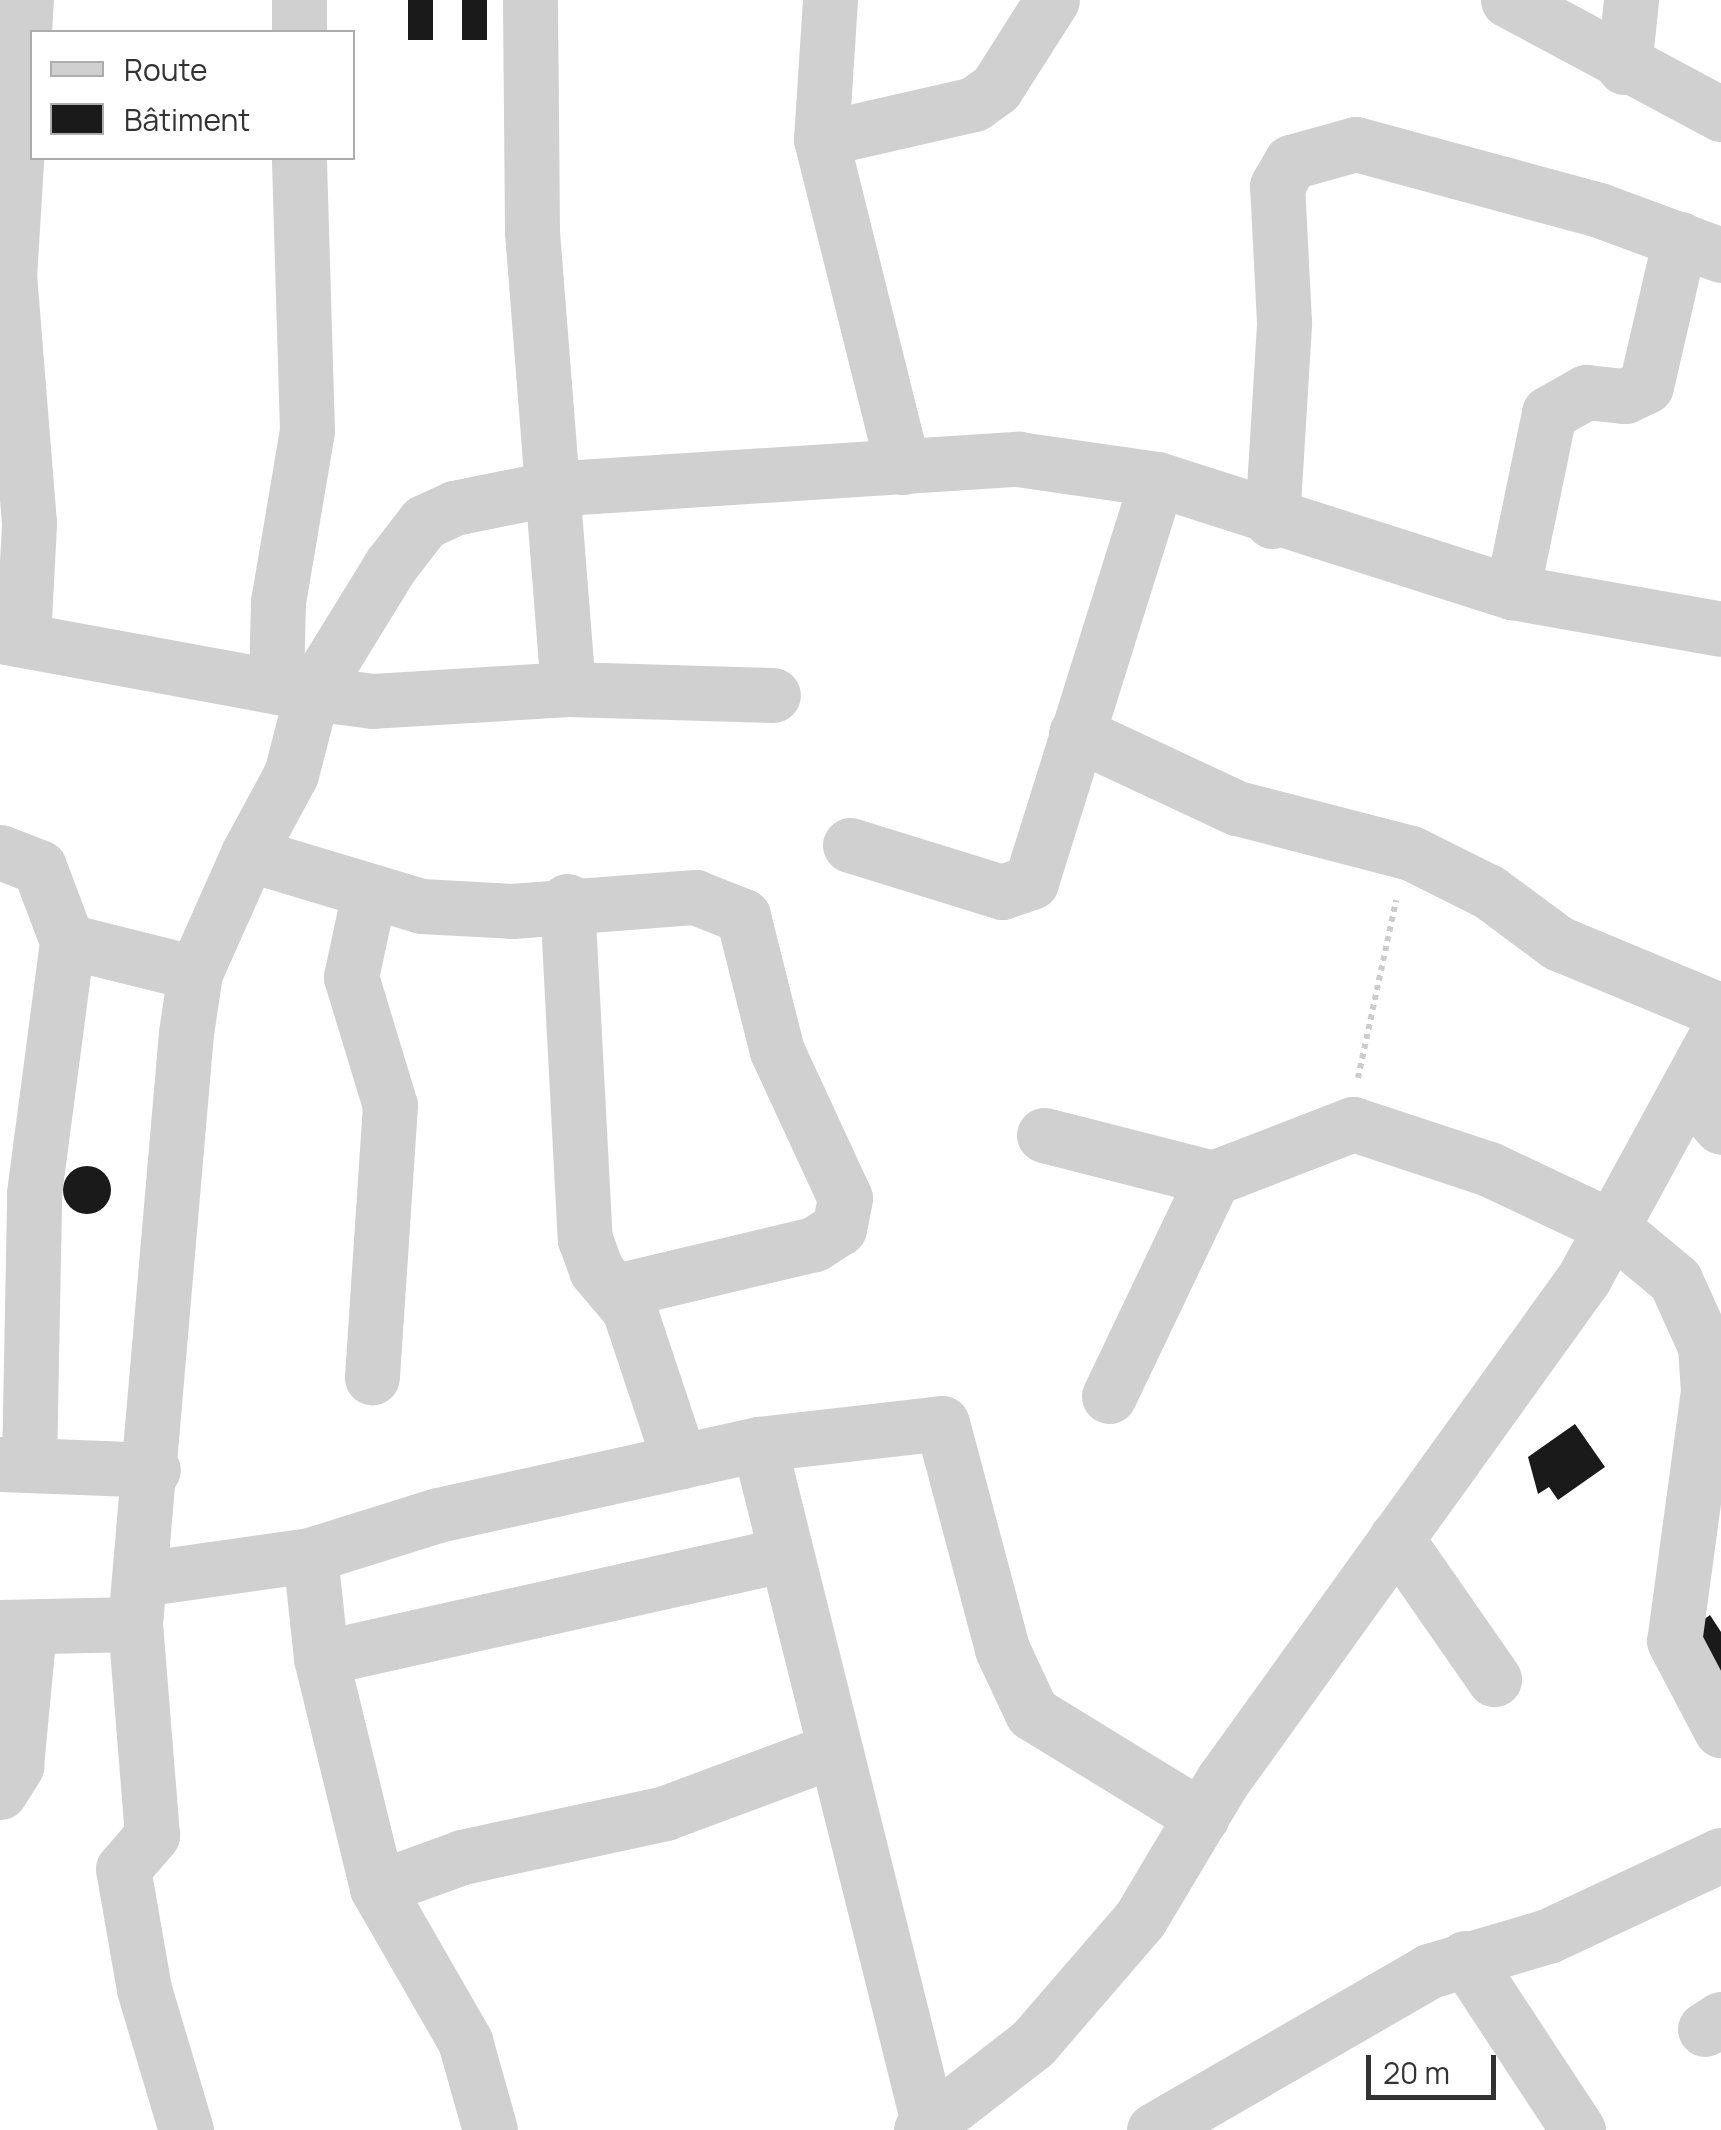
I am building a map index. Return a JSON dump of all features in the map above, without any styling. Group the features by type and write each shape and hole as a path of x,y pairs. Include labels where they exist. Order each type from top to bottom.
{"street":[{"path":"26,0 10,161 7,345 29,523 11,637 373,701 568,690 773,695"},
{"path":"299,0 299,30"},
{"path":"530,0 532,232 548,489 568,690"},
{"path":"830,0 821,140 904,467"},
{"path":"821,140 974,104 996,88 1052,0"},
{"path":"1508,0 1624,67 1719,98"},
{"path":"1624,67 1631,0"},
{"path":"1272,521 1284,322 1277,186 1291,162 1356,144 1700,246 1646,386 1626,396 1586,392 1549,413 1512,592"},
{"path":"186,2130 124,1885 124,1862 152,1835 138,1602 154,1470 152,1353 195,973 248,854 291,774 294,688 278,602 307,431 299,160"},
{"path":"294,688 424,522 548,489 1018,459 1157,479 1272,521 1512,592 1721,629"},
{"path":"850,845 1019,892 1032,882 1157,479"},
{"path":"1076,733 1237,808 1411,853 1490,892 1558,943 1721,1011"},
{"path":"0,852 39,867 67,942 24,1063 17,1190 15,1464 154,1470"},
{"path":"248,854 368,893 512,912 567,901 695,897 744,916 777,1052 845,1198 839,1228 814,1244 617,1291"},
{"path":"368,893 351,978 390,1104 372,1377"},
{"path":"567,901 585,1239 596,1270 617,1291 680,1462"},
{"path":"67,942 195,973"},
{"path":"759,1444 925,2126 1032,2043 1096,1976 1396,1538 1584,1278 1610,1226 1704,1108 1721,1027"},
{"path":"1044,1136 1213,1178 1353,1124 1489,1168 1610,1226 1675,1280 1706,1346 1703,1461 1672,1616 1678,1654 1721,1730"},
{"path":"1109,1396 1213,1178"},
{"path":"0,1792 16,1766 15,1628 138,1602 438,1515 759,1444 945,1424 1002,1649 1032,1712 1202,1817"},
{"path":"1396,1538 1494,1679"},
{"path":"321,1658 786,1554"},
{"path":"310,1555 321,1658 377,1888 465,2041 490,2130"},
{"path":"377,1888 462,1856 665,1813 834,1750"},
{"path":"1154,2130 1404,1984 1465,1958 1548,1936 1721,1855"},
{"path":"1465,1958 1578,2130"}],"path":[{"path":"1353,1124 1411,853"}],"building":[{"path":"408,0 433,0 433,40 408,40"},
{"path":"462,0 487,0 487,40 462,40"},
{"path":"87,1166 104,1173 111,1190 104,1207 87,1214 70,1207 63,1190 70,1173"},
{"path":"1575,1424 1605,1467 1558,1500 1549,1487 1538,1494 1528,1457"},
{"path":"1710,1615 1721,1632 1721,1679 1689,1630"}]}
